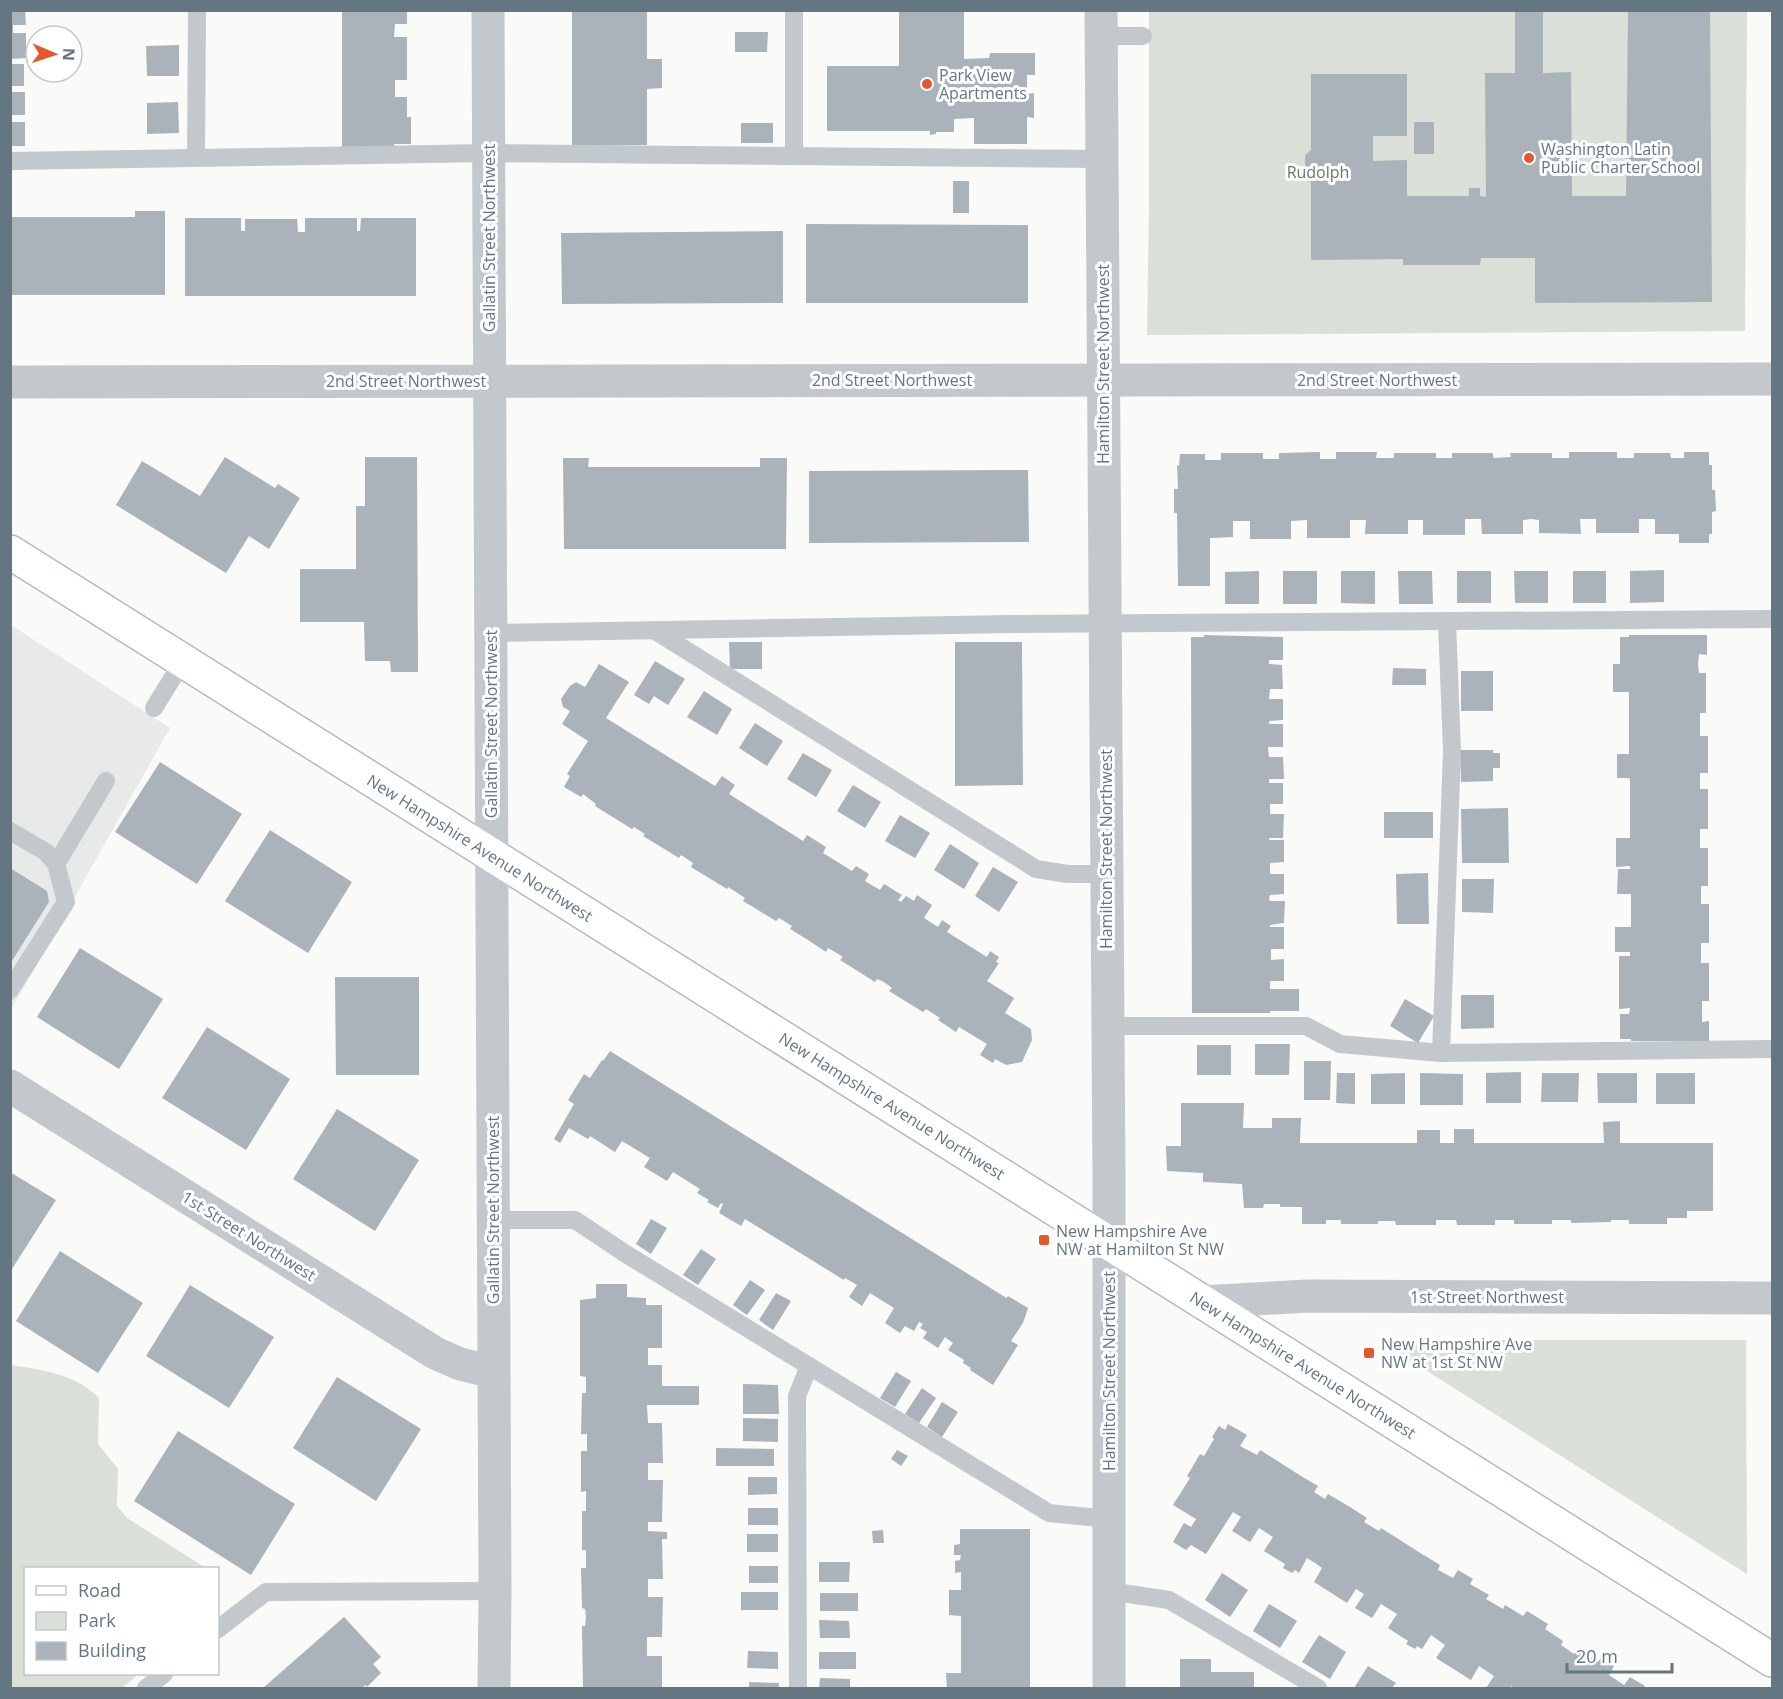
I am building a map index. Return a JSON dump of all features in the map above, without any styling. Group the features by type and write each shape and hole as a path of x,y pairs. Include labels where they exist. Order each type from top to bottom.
{"main road":[{"name":"New Hampshire Avenue Northwest","path":"10,552 1773,1660"}],"street":[{"name":"Gallatin Street Northwest","path":"488,10 495,1591 490,1685"},
{"name":"Hamilton Street Northwest","path":"1101,23 1109,1242 1109,1689"},
{"name":"2nd Street Northwest","path":"10,382 1773,379"},
{"name":"1st Street Northwest","path":"10,1086 435,1353 460,1364 493,1372"},
{"name":"1st Street Northwest","path":"1202,1302 1308,1296 1773,1298"}],"lane":[{"path":"196,158 197,10"},
{"path":"794,10 794,156"},
{"path":"1101,23 1143,36"},
{"path":"10,161 489,153 1102,159"},
{"path":"490,633 1104,624 1773,619"},
{"path":"1441,1053 1452,751 1447,622"},
{"path":"654,630 1035,869 1068,874 1106,874"},
{"path":"154,708 183,661"},
{"path":"56,864 106,781"},
{"path":"10,831 46,852 56,864 66,902 10,990"},
{"path":"1107,1026 1306,1026 1340,1044 1441,1053 1773,1049"},
{"path":"493,1220 576,1220 626,1254 1049,1513 1109,1519"},
{"path":"798,1689 797,1396 809,1366"},
{"path":"219,1628 267,1592 495,1591"},
{"path":"1109,1591 1169,1600 1318,1689"},
{"path":"146,1689 164,1675"}],"shaded area":[{"path":"11,625 170,728 11,1010"}],"green space":[{"name":"Rudolph","path":"1149,11 1747,11 1745,331 1147,335"},
{"path":"1378,1340 1746,1340 1747,1574"},
{"path":"11,1365 46,1371 69,1378 80,1383 99,1398 98,1444 118,1469 117,1506 127,1518 204,1567 24,1567 24,1675 138,1675 122,1688 11,1688"}],"building":[{"path":"10,10 25,10 26,24 13,25 13,33 24,33 24,58 10,59"},
{"path":"342,10 407,10 407,24 395,24 394,37 407,37 407,80 395,80 395,97 407,97 407,117 411,117 411,144 394,144 394,147 342,147"},
{"path":"572,10 647,10 647,59 662,59 662,88 647,89 647,145 572,146"},
{"name":"Park View Apartments","path":"899,10 964,10 964,59 989,58 990,53 1035,53 1035,75 1027,75 1027,94 1034,93 1034,118 1027,117 1027,144 974,144 974,118 954,119 954,132 936,132 930,135 930,131 827,131 827,66 899,66"},
{"name":"Washington Latin Public Charter School","path":"1515,10 1543,10 1543,73 1571,72 1572,196 1626,196 1628,10 1710,10 1712,302 1535,303 1535,258 1481,258 1480,265 1403,265 1403,259 1311,260 1311,183 1305,175 1305,155 1311,150 1311,74 1407,74 1407,136 1373,136 1373,161 1407,160 1407,196 1469,196 1469,188 1480,188 1480,196 1486,197 1485,73 1515,73"},
{"path":"735,32 768,32 767,52 735,52"},
{"path":"179,45 179,76 147,76 146,46"},
{"path":"10,64 24,64 24,86 10,86"},
{"path":"10,92 25,92 25,115 10,115"},
{"path":"178,102 179,133 147,134 147,103"},
{"path":"10,122 25,122 25,146 10,146"},
{"path":"1414,122 1434,122 1434,154 1414,154"},
{"path":"741,123 773,123 773,143 741,143"},
{"path":"953,181 969,181 969,213 953,213"},
{"path":"135,211 165,211 165,295 10,295 10,217 135,217"},
{"path":"185,218 241,218 241,231 245,231 245,219 297,219 298,232 305,232 305,218 357,218 357,231 360,231 361,218 416,218 416,296 185,296"},
{"path":"806,224 1028,225 1028,303 806,303"},
{"path":"783,231 783,303 562,304 561,233"},
{"path":"1320,452 1320,459 1336,459 1336,452 1377,452 1376,458 1394,458 1394,453 1436,453 1436,458 1452,458 1452,453 1493,453 1493,458 1511,457 1510,453 1552,453 1552,458 1569,458 1569,452 1617,452 1617,458 1634,458 1634,453 1670,453 1671,458 1684,458 1684,452 1709,452 1716,511 1712,512 1712,534 1709,534 1709,543 1679,543 1679,534 1655,534 1655,519 1639,519 1639,533 1596,533 1596,519 1580,519 1581,534 1539,533 1539,520 1531,519 1523,520 1523,534 1482,534 1481,519 1465,519 1465,535 1423,535 1423,520 1408,520 1408,534 1365,534 1366,520 1350,520 1350,538 1307,538 1307,520 1291,521 1291,539 1250,539 1250,521 1233,521 1233,537 1210,538 1210,586 1178,586 1177,513 1174,513 1174,489 1178,489 1177,465 1179,466 1180,454 1205,454 1205,460 1221,460 1221,453 1263,453 1263,459 1279,459 1279,453"},
{"path":"225,457 275,488 278,484 300,498 269,549 249,536 226,573 116,505 142,461 200,496"},
{"path":"365,457 417,457 418,672 391,672 390,661 365,661 364,622 300,622 300,569 356,569 356,506 365,506"},
{"path":"563,458 589,458 588,467 760,467 760,458 787,458 786,549 564,549"},
{"path":"1028,470 1029,542 809,543 809,471"},
{"path":"1664,570 1664,602 1630,603 1630,571"},
{"path":"1259,571 1259,604 1225,604 1225,572"},
{"path":"1283,571 1317,571 1317,604 1283,604"},
{"path":"1341,571 1375,571 1375,604 1341,603"},
{"path":"1398,571 1432,571 1433,604 1399,604"},
{"path":"1457,571 1491,571 1491,603 1457,603"},
{"path":"1514,571 1548,571 1548,603 1515,603"},
{"path":"1573,571 1606,571 1606,603 1573,603"},
{"path":"1204,635 1283,637 1283,660 1269,660 1269,664 1282,665 1283,689 1270,689 1269,699 1283,699 1283,720 1269,721 1269,724 1283,724 1283,747 1268,747 1269,757 1283,757 1284,779 1269,779 1269,783 1283,783 1283,804 1270,804 1270,814 1284,814 1283,838 1269,838 1269,840 1284,840 1284,862 1270,863 1270,874 1284,874 1284,894 1270,895 1269,899 1270,901 1285,901 1284,923 1270,925 1270,927 1284,927 1284,949 1271,949 1271,960 1284,959 1284,981 1270,981 1270,989 1299,989 1299,1011 1192,1013 1191,637 1204,637"},
{"path":"1629,635 1707,635 1707,655 1699,654 1698,664 1699,673 1706,673 1706,713 1700,713 1700,736 1708,736 1708,773 1700,773 1700,789 1708,789 1708,829 1700,829 1700,848 1708,848 1708,886 1701,886 1701,904 1709,904 1709,943 1701,943 1701,963 1709,963 1709,1001 1702,1001 1702,1022 1709,1021 1709,1041 1620,1039 1620,1014 1629,1014 1630,1008 1619,1009 1619,956 1630,956 1630,952 1615,952 1615,927 1631,927 1631,894 1617,894 1618,869 1630,869 1630,866 1616,867 1616,838 1630,838 1630,780 1629,778 1617,778 1617,754 1629,754 1629,692 1613,692 1613,664 1620,664 1620,637 1629,637"},
{"path":"729,642 762,642 762,669 730,669"},
{"path":"955,642 1022,642 1023,785 955,786"},
{"path":"655,661 685,679 668,705 654,696 649,704 634,695"},
{"path":"599,664 629,682 606,718 715,786 722,776 735,785 729,794 803,841 807,835 826,847 823,853 852,871 856,866 869,874 865,881 880,890 884,884 902,895 898,900 901,902 906,896 914,901 917,895 932,905 924,918 938,927 942,920 951,926 947,932 987,957 990,951 999,957 996,962 999,963 987,981 1014,998 1005,1013 1031,1029 1032,1040 1022,1062 1006,1065 995,1059 993,1063 980,1055 987,1044 959,1027 956,1032 926,1009 923,1012 889,991 892,988 884,982 877,979 875,982 840,960 843,957 835,952 828,948 826,952 790,929 792,926 779,918 776,921 743,901 745,898 736,892 691,867 693,863 681,855 679,858 643,836 645,834 634,827 632,829 595,806 596,804 583,794 581,797 564,787 570,776 567,774 588,741 562,724 570,711 563,707 561,699 570,686 576,682 585,687"},
{"path":"1393,668 1426,669 1426,685 1392,685"},
{"path":"1461,671 1493,671 1493,711 1461,711"},
{"path":"704,691 732,709 717,735 687,717"},
{"path":"755,723 783,741 767,766 739,748"},
{"path":"1460,750 1493,750 1493,753 1500,753 1500,768 1493,768 1493,781 1461,782"},
{"path":"803,753 832,770 816,797 787,779"},
{"path":"160,762 242,814 197,884 115,832"},
{"path":"853,785 881,802 865,828 837,811"},
{"path":"1508,808 1509,863 1462,863 1461,809"},
{"path":"1384,812 1433,812 1433,838 1384,838"},
{"path":"900,815 930,833 915,858 885,841"},
{"path":"270,830 352,882 308,953 225,901"},
{"path":"950,844 979,863 964,889 934,870"},
{"path":"993,867 1018,882 999,912 975,896"},
{"path":"10,868 47,891 49,902 10,964"},
{"path":"1428,873 1429,924 1397,924 1396,874"},
{"path":"1462,879 1494,879 1493,913 1462,912"},
{"path":"80,948 163,999 119,1069 37,1017"},
{"path":"335,977 419,977 419,1075 336,1075"},
{"path":"1461,995 1494,995 1494,1028 1461,1029"},
{"path":"1405,999 1434,1016 1418,1043 1390,1026"},
{"path":"207,1027 290,1079 246,1150 162,1098"},
{"path":"1255,1044 1290,1044 1289,1075 1255,1075"},
{"path":"1197,1045 1231,1045 1231,1075 1197,1075"},
{"path":"610,1051 1006,1298 1008,1296 1028,1308 1023,1323 1011,1341 1018,1345 993,1385 970,1370 971,1368 963,1363 964,1360 948,1350 953,1343 945,1337 938,1348 923,1338 927,1332 920,1328 923,1324 919,1322 914,1331 905,1326 900,1333 885,1323 894,1308 870,1293 862,1306 849,1297 857,1285 845,1278 844,1280 745,1219 741,1226 719,1213 723,1204 721,1203 718,1208 707,1202 709,1200 697,1193 700,1189 673,1172 667,1181 644,1167 650,1158 622,1141 615,1152 590,1136 588,1139 569,1128 560,1143 554,1139 574,1104 568,1100 584,1074 590,1078"},
{"path":"1304,1061 1331,1061 1330,1100 1304,1100"},
{"path":"1521,1072 1521,1103 1486,1103 1486,1073"},
{"path":"1337,1073 1355,1073 1355,1104 1336,1103"},
{"path":"1405,1073 1405,1104 1371,1104 1371,1074"},
{"path":"1420,1073 1463,1074 1463,1105 1420,1105"},
{"path":"1542,1073 1579,1073 1578,1102 1541,1102"},
{"path":"1597,1073 1637,1073 1637,1103 1598,1103"},
{"path":"1656,1073 1695,1073 1695,1104 1656,1104"},
{"path":"1181,1103 1244,1103 1243,1128 1272,1128 1272,1118 1301,1118 1300,1143 1417,1143 1417,1130 1440,1130 1440,1143 1454,1143 1454,1129 1474,1129 1474,1143 1604,1143 1603,1122 1620,1121 1620,1143 1713,1143 1713,1211 1687,1211 1687,1218 1667,1218 1667,1224 1629,1224 1629,1220 1571,1223 1571,1220 1552,1220 1552,1224 1514,1224 1514,1220 1495,1220 1495,1225 1457,1225 1456,1220 1436,1220 1436,1225 1396,1225 1395,1221 1378,1221 1378,1224 1341,1224 1341,1220 1326,1220 1326,1224 1302,1224 1302,1207 1264,1204 1263,1208 1244,1208 1242,1184 1203,1182 1203,1173 1167,1171 1166,1146 1181,1146"},
{"path":"337,1109 419,1160 375,1231 293,1179"},
{"path":"10,1172 56,1200 10,1272"},
{"path":"651,1219 667,1228 651,1254 636,1244"},
{"path":"701,1249 716,1259 698,1285 683,1275"},
{"path":"60,1251 143,1303 98,1373 16,1321"},
{"path":"750,1280 765,1290 747,1315 733,1305"},
{"path":"596,1284 627,1284 627,1297 646,1298 646,1305 662,1305 662,1348 648,1348 648,1365 662,1365 662,1386 699,1386 699,1405 647,1405 648,1423 662,1423 663,1463 648,1463 648,1480 663,1480 662,1522 648,1522 648,1531 667,1532 667,1539 662,1539 663,1579 648,1579 648,1597 663,1597 662,1637 647,1637 647,1656 662,1656 662,1688 583,1688 582,1626 585,1626 586,1617 585,1609 582,1608 581,1568 586,1568 586,1550 582,1550 582,1511 586,1511 586,1491 581,1492 581,1451 587,1451 587,1434 581,1434 582,1393 586,1393 586,1377 580,1376 580,1300 596,1298"},
{"path":"190,1285 274,1337 229,1408 146,1356"},
{"path":"776,1293 791,1301 773,1330 759,1320"},
{"path":"896,1372 911,1381 895,1407 880,1398"},
{"path":"337,1377 421,1429 376,1501 293,1448"},
{"path":"743,1384 778,1385 779,1414 743,1414"},
{"path":"922,1388 936,1398 919,1423 905,1414"},
{"path":"942,1402 958,1412 942,1437 927,1427"},
{"path":"743,1418 778,1419 778,1442 743,1441"},
{"path":"1228,1424 1247,1435 1240,1446 1257,1455 1260,1450 1318,1486 1314,1492 1325,1499 1328,1494 1350,1507 1367,1518 1364,1522 1379,1531 1381,1528 1440,1565 1438,1570 1453,1578 1458,1570 1473,1579 1470,1584 1489,1595 1486,1599 1503,1609 1505,1605 1523,1616 1527,1611 1548,1624 1545,1629 1563,1641 1561,1645 1574,1654 1577,1649 1598,1662 1601,1658 1614,1666 1609,1675 1624,1685 1630,1677 1645,1686 1644,1688 1515,1688 1511,1686 1510,1688 1486,1688 1494,1676 1479,1666 1471,1680 1436,1658 1445,1645 1431,1635 1422,1649 1417,1646 1415,1649 1406,1644 1408,1641 1388,1628 1397,1614 1381,1604 1372,1618 1355,1608 1364,1594 1356,1589 1347,1603 1314,1582 1322,1568 1307,1558 1299,1573 1295,1570 1292,1573 1283,1568 1285,1564 1264,1551 1273,1537 1259,1528 1250,1542 1232,1531 1241,1517 1233,1512 1206,1554 1191,1545 1186,1550 1173,1542 1184,1523 1191,1527 1196,1519 1173,1505 1190,1478 1187,1476 1200,1454 1204,1456 1219,1426 1225,1430"},
{"path":"178,1431 295,1504 251,1575 134,1501"},
{"path":"716,1448 774,1449 774,1466 716,1466"},
{"path":"897,1450 908,1456 901,1466 891,1459"},
{"path":"748,1477 777,1477 777,1494 748,1495"},
{"path":"748,1508 778,1508 778,1525 748,1525"},
{"path":"960,1529 1030,1529 1030,1688 947,1688 946,1673 961,1673 961,1616 949,1615 949,1590 961,1590 961,1572 955,1573 955,1561 960,1560 961,1555 954,1555 954,1545 960,1544"},
{"path":"883,1530 884,1543 873,1543 872,1531"},
{"path":"747,1534 778,1534 778,1552 747,1552"},
{"path":"819,1562 850,1562 849,1582 819,1582"},
{"path":"749,1566 778,1566 778,1583 749,1583"},
{"path":"1222,1573 1248,1590 1230,1617 1205,1600"},
{"path":"741,1592 778,1592 778,1610 741,1610"},
{"path":"820,1593 858,1593 858,1611 820,1611"},
{"path":"1269,1604 1297,1621 1280,1648 1253,1631"},
{"path":"344,1617 381,1657 373,1664 381,1673 367,1687 366,1685 362,1688 263,1688"},
{"path":"819,1620 849,1621 850,1638 820,1638"},
{"path":"1319,1635 1346,1652 1330,1679 1302,1662"},
{"path":"748,1651 778,1652 778,1669 747,1668"},
{"path":"819,1652 856,1652 856,1669 819,1669"},
{"path":"1180,1659 1211,1659 1211,1672 1254,1672 1254,1688 1180,1688"},
{"path":"1368,1666 1396,1683 1392,1688 1354,1688"},
{"path":"820,1678 850,1679 850,1688 819,1688"},
{"path":"749,1682 779,1683 779,1688 749,1688"}],"place":[{"name":"Park View Apartments","path":"927,84"},
{"name":"Washington Latin Public Charter School","path":"1529,158"},
{"name":"New Hampshire Ave NW at Hamilton St NW","path":"1044,1240"},
{"name":"New Hampshire Ave NW at 1st St NW","path":"1369,1353"}]}
